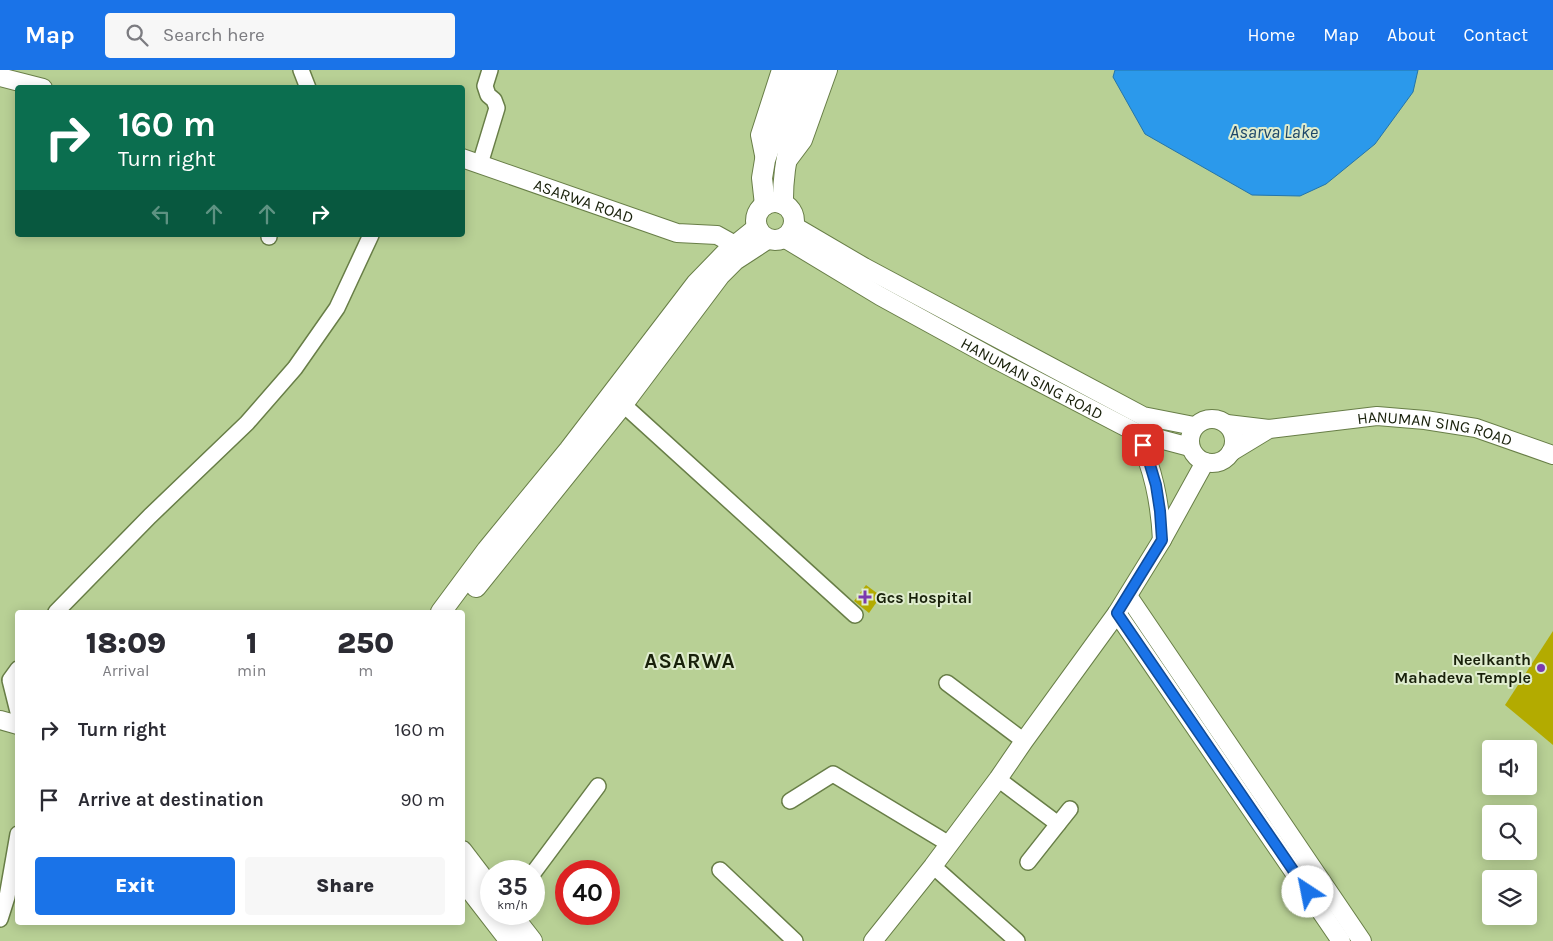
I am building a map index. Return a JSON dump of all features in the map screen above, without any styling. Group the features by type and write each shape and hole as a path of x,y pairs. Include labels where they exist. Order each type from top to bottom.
{"main road":[{"path":"774,204 782,183 785,164 780,142 796,70"},
{"path":"774,204 762,178 765,160 780,142 812,70"},
{"path":"445,610 459,603 488,550 618,400 696,284 735,253 775,233 793,216 790,210 774,204 760,210 757,216 775,233"},
{"path":"465,855 480,874"},
{"path":"465,883 510,941"},
{"path":"520,925 532,941"}],"street":[{"path":"300,70 307,85"},
{"path":"480,164 497,108 494,100 488,96 485,86 490,70"},
{"path":"765,160 760,135 781,70"},
{"path":"785,164 804,140 828,70"},
{"path":"0,77 31,85"},
{"name":"ASARWA ROAD","path":"465,159 677,233 705,236 712,245 735,253"},
{"path":"775,233 864,267 1143,416 1194,426"},
{"name":"HANUMAN SING ROAD","path":"775,233 880,296 1137,433 1190,447"},
{"path":"58,610 150,516 246,423 295,368 336,308 370,237"},
{"path":"957,338 965,321"},
{"path":"618,400 855,615"},
{"name":"HANUMAN SING ROAD","path":"1231,452 1269,429 1377,416 1415,419 1476,428 1553,455"},
{"path":"1206,419 1220,420 1227,424 1232,430 1234,445 1226,458 1220,462 1205,462 1198,459 1190,447 1190,433 1194,426 1206,419"},
{"path":"1227,424 1269,429"},
{"path":"1137,433 1148,458 1156,485 1162,540"},
{"path":"873,941 933,866 998,779 1117,613 1162,540 1205,462"},
{"path":"1128,596 1362,941"},
{"path":"1117,613 1341,941"},
{"path":"15,673 10,680 15,700"},
{"path":"948,683 1024,741"},
{"path":"0,720 15,724"},
{"path":"790,801 833,774 949,844"},
{"path":"998,779 1058,824"},
{"path":"543,860 598,786"},
{"path":"1028,862 1070,809"},
{"path":"0,919 7,897 15,851"},
{"path":"933,866 1017,941"},
{"path":"720,870 795,941"}],"water":[{"name":"Asarva Lake","path":"1115,70 1418,70 1413,92 1375,144 1326,184 1300,196 1252,195 1145,134 1113,77"}],"building":[{"path":"866,585 881,596 869,613 854,601"},
{"name":"Neelkanth Mahadeva Temple","path":"1553,631 1553,745 1505,705"}],"place":[{"name":"Gcs Hospital","path":"865,597"},
{"name":"Neelkanth Mahadeva Temple","path":"1541,668"}],"district":[{"name":"ASARWA","path":"690,661"}],"route":[{"path":"1143,445 1156,485 1162,540 1117,613 1308,892"}]}
